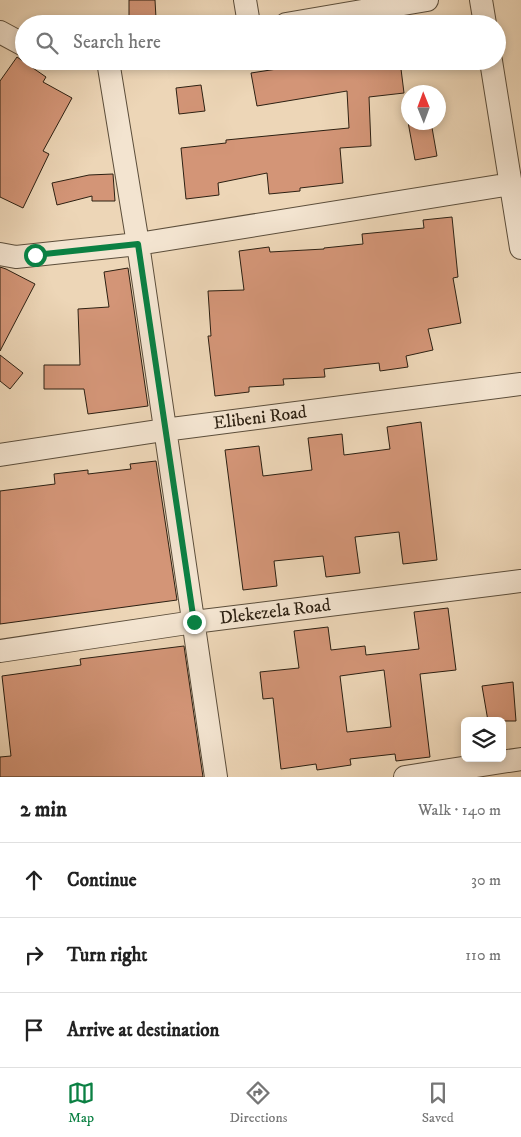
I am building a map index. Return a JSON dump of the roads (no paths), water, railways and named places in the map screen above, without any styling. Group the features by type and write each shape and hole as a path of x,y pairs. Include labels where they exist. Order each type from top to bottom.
{"street":[{"path":"245,0 247,15"},
{"path":"339,15 427,0"},
{"path":"481,0 484,15"},
{"path":"0,32 15,40"},
{"path":"109,70 138,244 216,777"},
{"path":"492,70 521,248"},
{"path":"0,254 16,257 138,244 511,184"},
{"name":"Elibeni Road","path":"0,455 164,430 521,384"},
{"name":"Dlekezela Road","path":"0,651 194,622 521,581"},
{"path":"405,777 521,759"}]}
